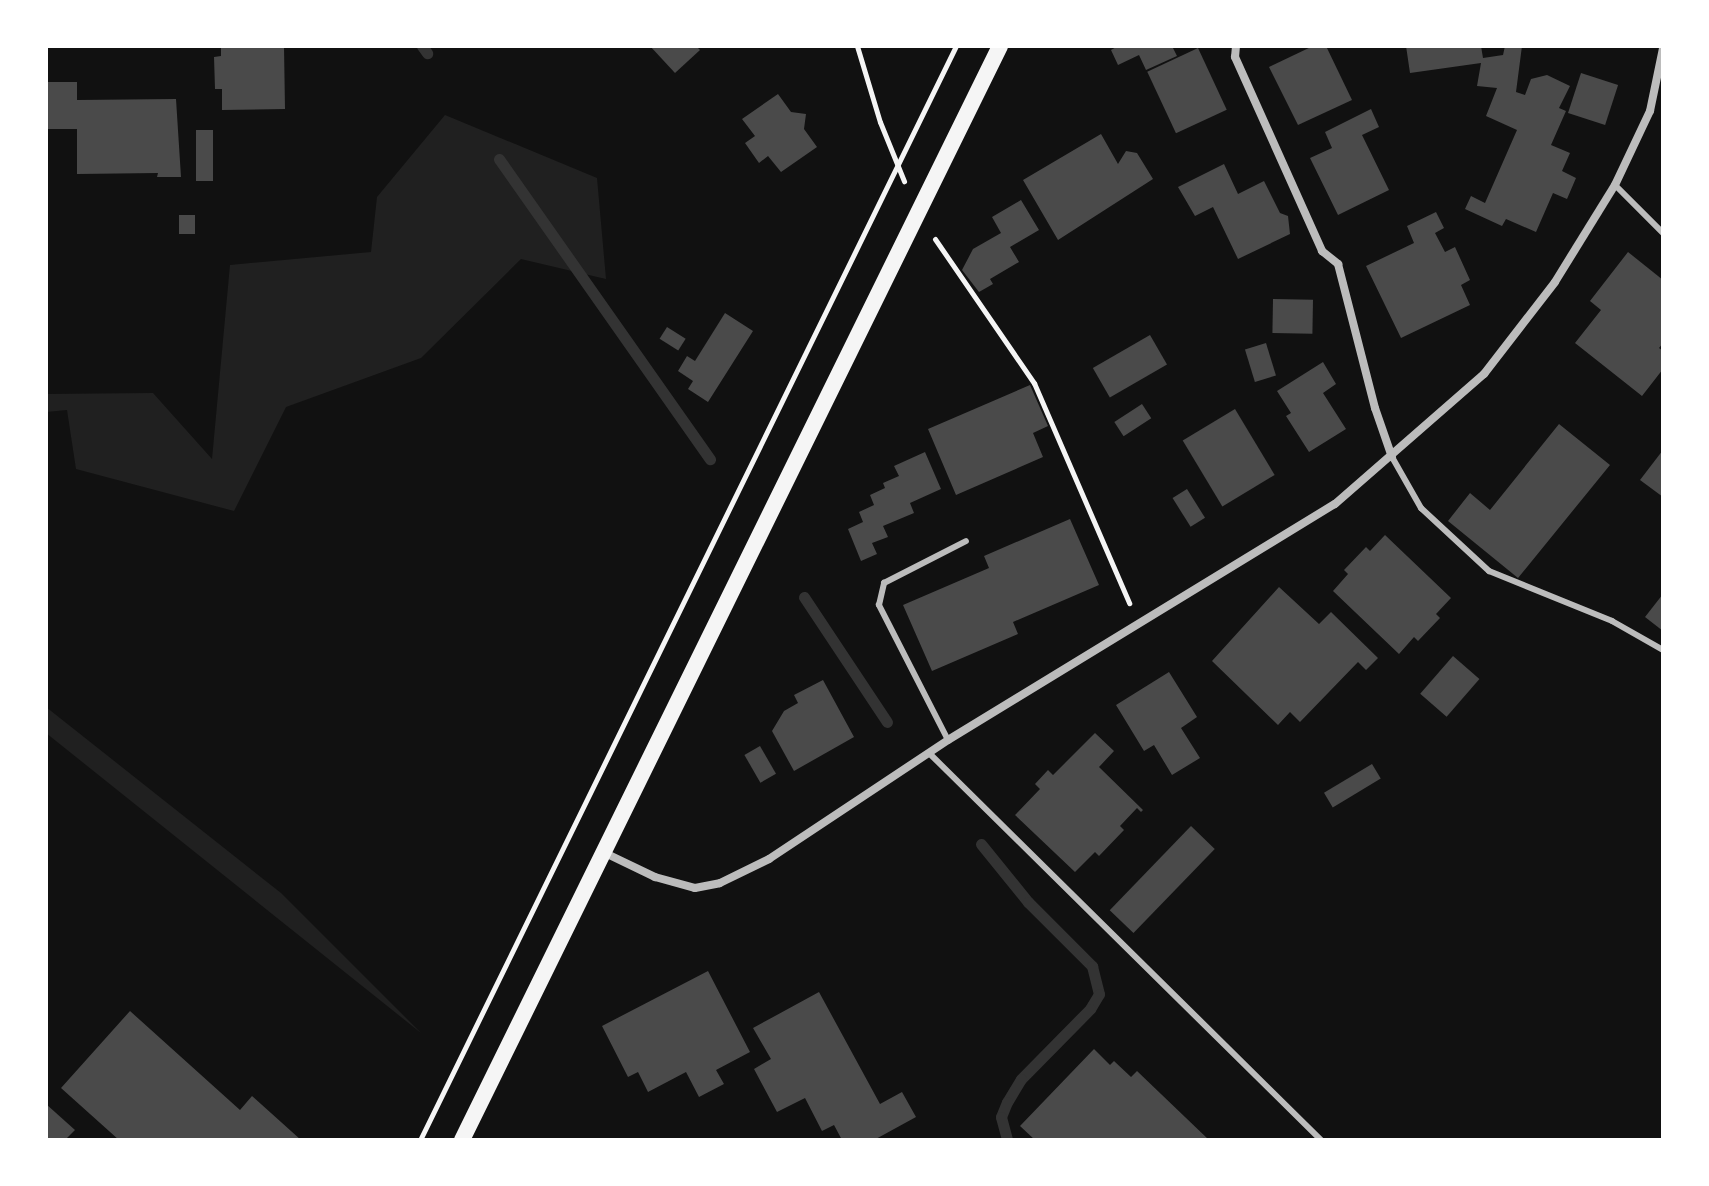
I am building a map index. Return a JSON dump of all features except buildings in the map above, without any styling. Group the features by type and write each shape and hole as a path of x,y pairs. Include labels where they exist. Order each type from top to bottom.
{"main road":[{"path":"462,1140 1000,46"}],"street":[{"path":"1236,46 1235,57 1322,251 1338,264 1375,408 1392,457"},
{"path":"603,852 655,877 695,888 720,883 769,859 948,740 1335,504 1484,374 1555,282 1615,185 1650,111 1663,48"}],"lane":[{"path":"1615,185 1663,233"},
{"path":"1392,457 1421,508 1489,571 1612,621 1663,650"},
{"path":"948,740 879,605 884,583 966,541"},
{"path":"929,753 1321,1140"}],"path":[{"path":"857,46 880,122 918,213 1034,383 1137,622"},
{"path":"420,1140 956,46"}],"shaded area":[{"path":"445,115 597,178 606,279 521,259 421,358 286,407 234,511 76,469 67,410 46,412 46,394 153,393 212,459 230,265 371,252 377,197"},
{"path":"46,707 281,893 421,1033 46,733"}],"waterway":[{"path":"422,46 427,53"},
{"path":"499,159 710,459"},
{"path":"804,597 887,722"},
{"path":"981,844 1028,902 1092,966 1099,994 1090,1009 1021,1079 1001,1117 1007,1140"}]}
